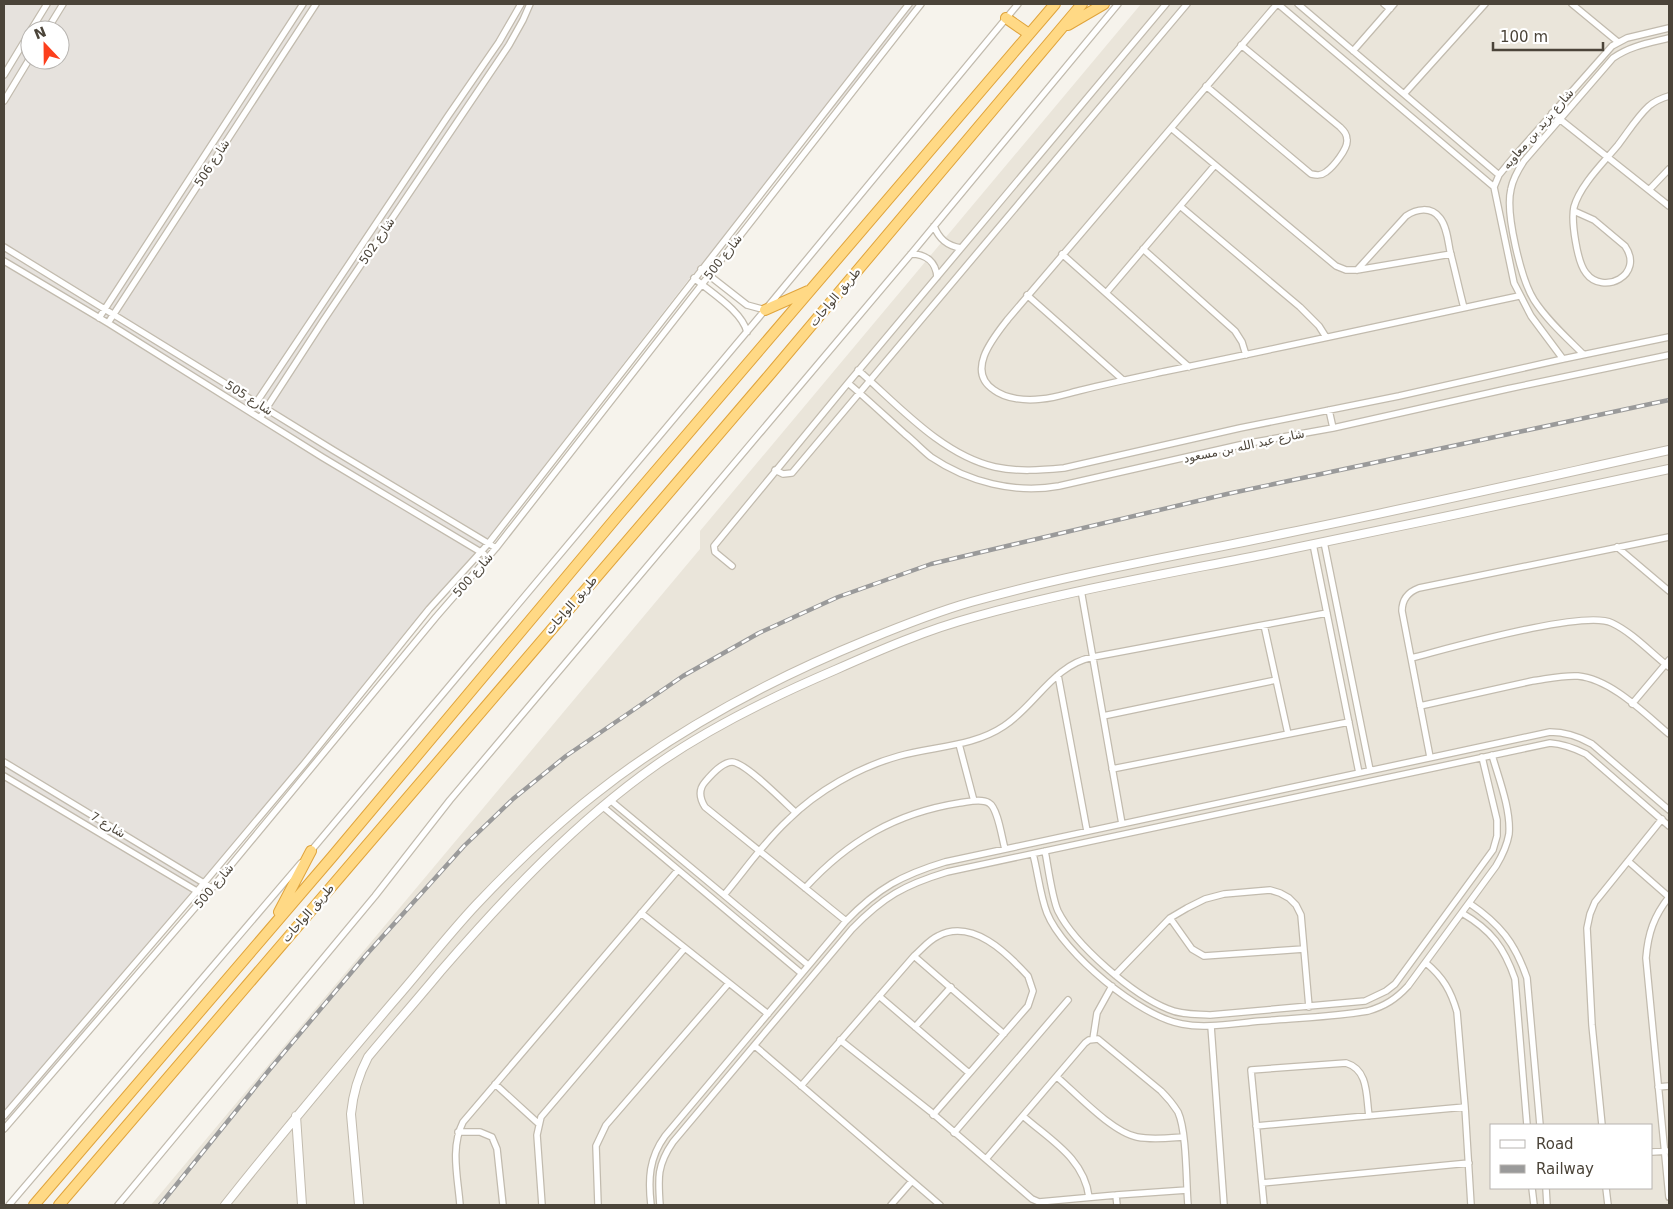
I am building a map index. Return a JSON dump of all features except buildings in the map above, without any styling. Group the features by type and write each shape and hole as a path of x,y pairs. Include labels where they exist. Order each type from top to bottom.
{"highway":[{"name":"طريق الواحات","path":"34,1205 1055,4"},
{"name":"طريق الواحات","path":"59,1205 772,372 1082,4"},
{"path":"1060,30 1104,4"},
{"path":"1006,18 1029,34"},
{"path":"766,310 812,290"},
{"path":"270,929 311,851"}],"street":[{"path":"38,20 47,4"},
{"path":"53,20 63,4"},
{"name":"شارع 506","path":"100,318 303,4"},
{"name":"شارع 506","path":"108,322 316,4"},
{"name":"شارع 502","path":"250,412 487,60 515,17 521,4"},
{"name":"شارع 502","path":"260,418 495,65 523,20 530,4"},
{"name":"شارع 500","path":"4,1116 304,764 429,609 488,544 909,4"},
{"name":"شارع 500","path":"4,1129 212,888 436,617 489,557 921,4"},
{"path":"8,1205 311,851 766,310 1018,4"},
{"path":"118,1205 376,896 457,793 911,254 1118,4"},
{"path":"732,566 715,552 714,546 858,370 1166,4"},
{"path":"775,470 783,474 792,473 858,392 1188,4"},
{"path":"1520,296 1042,399 1012,398 992,389 985,382 982,372 981,361 987,348 1027,296 1278,4 1494,187 1514,283 1532,316 1563,358"},
{"path":"1298,4 1499,175"},
{"path":"1353,51 1392,6 1384,4"},
{"path":"1404,94 1485,4"},
{"path":"1572,4 1618,42"},
{"name":"شارع يزيد بن معاويه","path":"1494,187 1499,175 1607,50 1618,42 1669,28"},
{"path":"885,34 893,40"},
{"name":"شارع يزيد بن معاويه","path":"1583,354 1550,320 1534,300 1524,278 1509,205 1510,189 1524,161 1613,58 1636,46 1669,38"},
{"path":"1206,86 1311,174 1319,175 1326,172 1345,150 1348,142 1346,133 1241,45"},
{"path":"4,75 20,49"},
{"path":"487,60 495,65"},
{"path":"4,101 23,70"},
{"path":"1574,211 1594,220 1625,246 1629,252 1631,264 1625,275 1620,279 1604,283 1596,281 1584,272 1574,232 1574,211 1578,196 1643,112 1659,100 1669,96"},
{"path":"1552,113 1669,206"},
{"path":"448,116 457,122"},
{"path":"1171,128 1327,260 1341,268 1357,270 1451,254"},
{"path":"798,145 806,151"},
{"path":"1106,293 1214,165"},
{"path":"1649,190 1669,169"},
{"path":"764,189 772,195"},
{"path":"1180,206 1300,307 1319,326 1326,337"},
{"path":"1357,270 1406,216 1414,211 1423,209 1433,212 1440,218 1446,230 1464,308"},
{"path":"934,226 942,240 950,246 960,248"},
{"path":"1505,243 1515,240"},
{"name":"شارع 505","path":"4,247 256,403 496,548"},
{"path":"1143,250 1235,331 1242,342 1246,354"},
{"path":"911,254 930,259 936,270 937,277"},
{"path":"1062,254 1189,367"},
{"name":"شارع 505","path":"4,261 108,322 250,412 489,557"},
{"path":"701,269 747,305 766,310"},
{"path":"694,278 737,314 744,323 747,332"},
{"path":"1027,296 1124,380"},
{"path":"656,328 664,334"},
{"name":"شارع عبد الله بن مسعود","path":"858,370 934,437 952,450 973,460 995,467 1018,471 1064,468 1248,426 1669,337"},
{"name":"شارع عبد الله بن مسعود","path":"848,383 930,456 948,468 968,477 989,483 1010,487 1032,488 1054,487 1244,444 1333,428 1669,355"},
{"path":"1329,410 1333,428"},
{"path":"225,1205 296,1116 472,908 514,865 591,798 653,752 723,708 816,661 891,630 968,603 1669,450"},
{"path":"359,1205 352,1100 362,1068 378,1046 469,938 527,876 602,806 662,761 756,706 896,644 970,618 1081,590 1324,542 1669,469"},
{"path":"1478,492 1482,509"},
{"path":"1430,757 1402,606 1408,595 1415,590 1669,537"},
{"path":"1324,542 1370,770"},
{"path":"1313,544 1359,772"},
{"path":"1617,548 1669,591"},
{"path":"1022,590 1025,604"},
{"path":"1081,590 1122,824"},
{"path":"724,895 760,851 796,812 839,782 867,767 897,756 982,738 1004,726 1023,711 1058,675 1074,663 1093,657 1327,613"},
{"path":"1411,658 1529,630 1574,621 1599,619 1611,622 1668,664 1632,704"},
{"path":"1264,625 1288,734"},
{"path":"1058,675 1087,831"},
{"path":"1420,706 1532,682 1580,676 1608,687 1669,734"},
{"path":"1103,716 1276,680"},
{"path":"1112,769 1349,722"},
{"path":"651,1205 649,1178 654,1152 665,1136 846,921 876,893 918,870 945,862 1550,732 1564,732 1578,736 1605,754 1669,809"},
{"path":"660,1205 658,1178 664,1157 673,1142 832,952 866,915 901,888 921,880 947,872 1550,743 1562,744 1586,754 1669,826"},
{"path":"959,744 974,801"},
{"path":"1597,764 1605,754"},
{"path":"1033,854 1047,912 1055,928 1076,954 1112,986 1141,1007 1167,1021 1196,1026 1211,1026 1368,1011 1386,1005 1398,997 1462,914 1505,851 1509,835 1509,818 1492,755"},
{"path":"1045,851 1057,909 1074,936 1115,975 1169,1010 1189,1014 1210,1015 1365,1001 1386,991 1395,984 1493,850 1497,836 1497,820 1482,757"},
{"name":"شارع 7","path":"4,762 212,888"},
{"path":"796,812 738,763 733,762 723,765 705,782 700,792 702,803 705,807 846,921"},
{"name":"شارع 7","path":"4,776 205,896"},
{"path":"610,800 808,965"},
{"path":"805,888 835,858 870,834 894,821 920,812 974,801 984,800 992,805 1005,849"},
{"path":"602,806 801,973"},
{"path":"1602,1124 1588,972 1587,928 1595,902 1662,820"},
{"path":"1628,861 1669,897 1659,910 1652,924 1647,940 1646,958 1658,1087 1667,1151 1669,1196"},
{"path":"460,1205 455,1148 458,1132 463,1122 678,870"},
{"path":"1115,975 1170,918 1187,908 1224,894 1270,890 1289,898 1296,905 1301,915 1309,1007"},
{"path":"1469,903 1493,921 1512,943 1527,978 1540,1124"},
{"path":"642,913 768,1014"},
{"path":"1462,914 1477,922 1490,934 1510,962 1515,979 1527,1124"},
{"path":"1170,918 1192,949 1204,956 1304,949"},
{"path":"801,1086 914,956 938,936 950,931 963,930 975,933 991,942 1023,970 1032,983 1031,999 1028,1006 933,1114"},
{"path":"155,939 163,945"},
{"path":"824,946 832,952"},
{"path":"542,1205 537,1135 538,1124 545,1110 684,948"},
{"path":"914,956 1004,1034"},
{"path":"1426,963 1438,972 1446,984 1453,997 1457,1012 1471,1205"},
{"path":"598,1205 596,1146 606,1125 729,984"},
{"path":"1093,1039 1097,1013 1112,986"},
{"path":"915,1027 951,987"},
{"path":"879,996 969,1073"},
{"path":"954,1133 1068,1000"},
{"path":"87,1019 94,1024"},
{"path":"1211,1026 1224,1205"},
{"path":"365,1035 378,1046"},
{"path":"986,1160 1085,1043 1093,1039 1102,1041 1167,1097 1180,1118 1184,1137 1188,1205"},
{"path":"840,1040 933,1114 1032,1199 1039,1202 1187,1190"},
{"path":"755,1046 940,1205"},
{"path":"1264,1205 1251,1070 1346,1063 1352,1065 1357,1068 1364,1078 1369,1116"},
{"path":"38,1076 45,1081"},
{"path":"1057,1076 1112,1125 1128,1134 1144,1138 1184,1137"},
{"path":"495,1084 538,1124"},
{"path":"1658,1087 1669,1086"},
{"path":"705,1088 713,1094"},
{"path":"1256,1126 1465,1107"},
{"path":"296,1116 302,1205"},
{"path":"1023,1116 1074,1161 1085,1178 1089,1197"},
{"path":"458,1132 480,1132 492,1137 496,1149 503,1205"},
{"path":"1653,1152 1667,1151"},
{"path":"1262,1183 1469,1163"},
{"path":"891,1205 912,1181"},
{"path":"1532,1189 1534,1205"},
{"path":"1546,1189 1547,1205"},
{"path":"1606,1189 1608,1205"},
{"path":"1116,1195 1117,1205"}],"shaded area":[{"path":"4,4 922,4 689,279 488,538 4,1128"},
{"path":"1141,4 1669,4 1669,1205 151,1205 700,549 700,531"}],"railway":[{"path":"160,1205 270,1069 366,955 464,846 513,799 566,756 683,676 759,633 838,597 931,564 1227,494 1669,400"}]}
